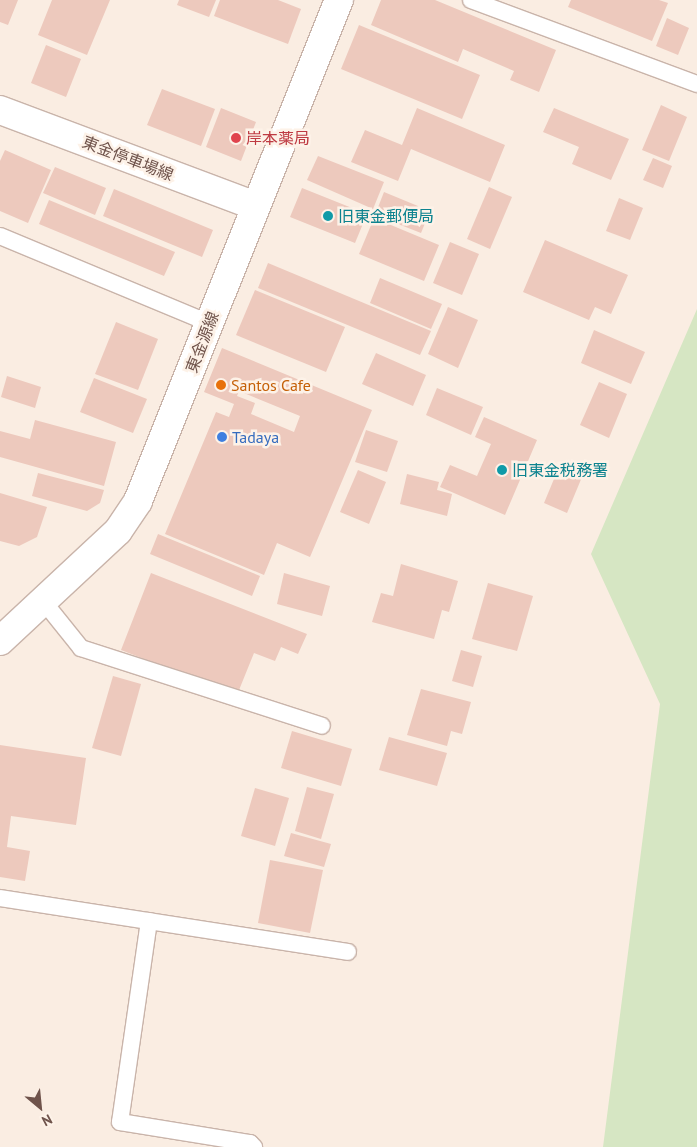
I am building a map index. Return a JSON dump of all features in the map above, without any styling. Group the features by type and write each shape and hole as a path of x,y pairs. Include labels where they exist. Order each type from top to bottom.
{"main road":[{"name":"東金源線","path":"0,641 118,531 138,502 339,0"},
{"name":"東金停車場線","path":"0,110 255,206"}],"lane":[{"path":"471,0 697,84"},
{"path":"0,236 209,323"},
{"path":"44,602 81,648 322,726"},
{"path":"0,898 348,952"},
{"path":"149,921 120,1122 250,1143 254,1147"}],"green space":[{"path":"697,309 697,1147 603,1147 660,704 591,554"}],"building":[{"path":"0,0 18,0 8,25 0,22"},
{"path":"52,0 110,0 87,55 38,35"},
{"path":"179,0 216,0 209,17 177,5"},
{"path":"220,0 278,0 301,9 288,44 214,16"},
{"path":"381,0 435,0 556,50 539,92 510,80 514,71 463,49 458,62 371,25"},
{"path":"571,0 659,0 668,3 652,41 568,7"},
{"path":"667,18 689,28 678,55 656,46"},
{"path":"359,25 480,75 462,119 341,69"},
{"path":"46,45 81,59 66,97 31,83"},
{"path":"162,89 215,109 201,146 147,125"},
{"path":"661,105 687,117 669,161 642,150"},
{"path":"221,108 256,122 241,161 206,147"},
{"path":"417,108 505,145 490,182 411,149 398,181 351,162 365,130 402,145"},
{"path":"554,108 629,139 611,180 572,164 579,147 543,132"},
{"path":"5,150 51,170 28,223 0,211 0,161"},
{"path":"318,156 384,182 373,209 307,180"},
{"path":"653,158 672,166 663,188 643,180"},
{"path":"55,167 106,188 95,215 43,193"},
{"path":"489,187 512,197 490,249 467,239"},
{"name":"旧東金郵便局","path":"302,188 367,214 355,243 290,217"},
{"path":"114,189 213,230 202,257 103,216"},
{"path":"384,192 430,211 421,233 375,215"},
{"path":"619,198 643,208 630,240 606,231"},
{"path":"49,200 175,252 164,276 39,224"},
{"path":"374,218 439,245 424,281 359,254"},
{"path":"545,240 628,275 611,314 595,307 589,320 523,292"},
{"path":"450,242 479,254 462,295 433,283"},
{"path":"268,263 431,331 420,355 258,288"},
{"path":"380,278 442,304 431,329 370,303"},
{"path":"255,290 345,327 326,372 236,335"},
{"path":"448,307 478,320 458,368 428,354"},
{"path":"116,322 158,339 138,390 95,374"},
{"path":"594,330 645,352 631,384 581,363"},
{"path":"222,348 372,410 310,557 277,543 264,575 165,534 216,412 229,417 234,404 204,392","holes":["239,391 300,416 294,432 251,414 255,403 237,396"]},
{"path":"376,353 426,375 413,406 362,384"},
{"path":"7,376 41,387 35,408 1,397"},
{"path":"94,378 147,399 133,433 80,412"},
{"path":"599,382 627,394 609,438 580,425"},
{"path":"437,388 483,407 471,435 426,415"},
{"name":"旧東金税務署","path":"484,417 537,440 505,515 440,487 450,465 477,476 491,444 475,437"},
{"path":"35,420 116,442 104,486 0,457 0,431 30,439"},
{"path":"366,430 398,441 387,472 355,462"},
{"path":"559,467 582,477 567,513 544,503"},
{"path":"358,470 386,482 369,524 340,512"},
{"path":"38,473 104,490 100,503 87,511 32,496"},
{"path":"407,474 439,482 437,490 452,494 447,516 400,504"},
{"path":"0,493 47,507 37,537 19,546 0,541"},
{"path":"158,534 260,576 252,596 150,554"},
{"path":"401,564 458,581 449,612 442,610 434,639 372,622 381,593 393,596"},
{"path":"151,573 307,634 298,654 281,647 275,661 254,653 237,695 121,650"},
{"path":"284,573 330,586 322,616 277,604"},
{"path":"488,583 533,596 517,651 472,639"},
{"path":"461,650 482,656 473,687 452,681"},
{"path":"113,676 141,684 121,756 92,748"},
{"path":"421,689 471,702 462,734 451,731 447,746 407,735"},
{"path":"292,731 352,749 341,786 281,768"},
{"path":"389,737 447,753 437,786 379,770"},
{"path":"0,745 86,758 76,825 11,816 7,847 30,851 25,881 0,877"},
{"path":"307,787 334,794 321,839 295,831"},
{"path":"255,788 289,798 275,846 241,836"},
{"path":"291,833 331,844 324,867 284,856"},
{"path":"270,860 323,870 310,933 258,923"}],"place":[{"name":"岸本薬局","path":"236,138"},
{"name":"旧東金郵便局","path":"328,216"},
{"name":"Santos Cafe","path":"221,385"},
{"name":"Tadaya","path":"222,437"},
{"name":"旧東金税務署","path":"502,470"}]}
